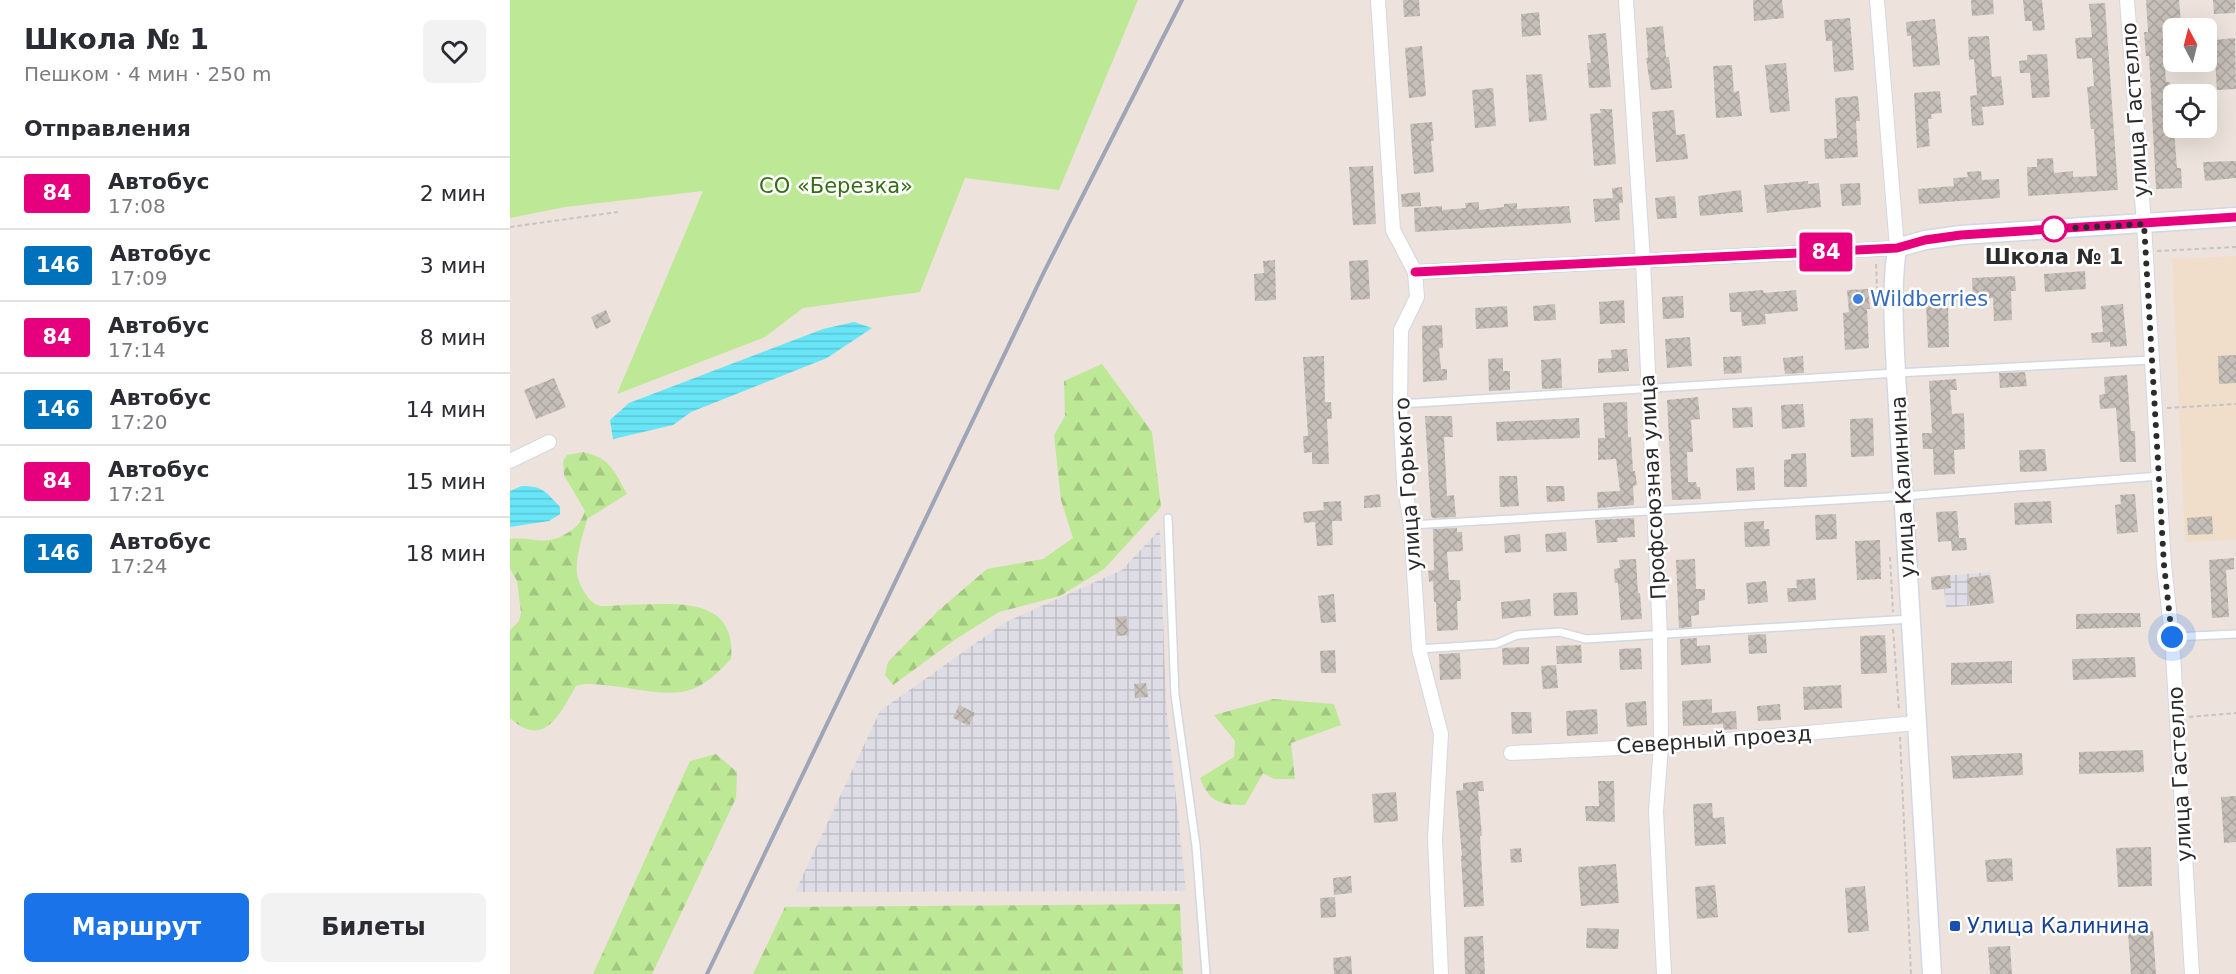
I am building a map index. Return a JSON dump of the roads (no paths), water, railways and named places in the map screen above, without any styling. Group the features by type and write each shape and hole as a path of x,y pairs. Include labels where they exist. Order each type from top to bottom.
{"main road":[{"path":"1897,248 1925,240 1961,235 2236,217"},
{"name":"улица Калинина","path":"1897,248 1893,273 1896,373 1932,974"}],"street":[{"name":"улица Горького","path":"1378,0 1393,230 1415,272 1417,297 1401,330 1400,404 1404,483 1411,525 1419,649 1441,734 1435,839 1441,974"},
{"name":"Профсоюзная улица","path":"1626,0 1643,261 1660,635 1661,746 1656,811 1664,974"},
{"name":"улица Калинина","path":"1877,0 1897,248"},
{"name":"улица Гастелло","path":"2127,0 2146,251 2164,565 2178,718 2192,974"},
{"path":"1415,272 1897,248"},
{"path":"510,461 549,442"},
{"name":"Северный проезд","path":"1511,753 1661,746 1917,723"}],"lane":[{"path":"1400,404 1896,373 2152,360"},
{"path":"1411,525 1904,496 2159,476"},
{"path":"1168,518 1175,695 1196,846 1206,974"},
{"path":"1419,649 1496,644 1517,635 1560,632 1586,639 1911,619"},
{"path":"2172,637 2236,634"}],"water":[{"path":"854,322 872,328 827,358 691,412 673,425 613,439 610,420 629,403 823,329"},
{"path":"522,486 535,487 544,491 560,507 560,514 549,521 510,527 510,491"}],"railway":[{"path":"707,974 1044,272 1182,0"}],"place":[{"name":"Школа № 1","path":"2054,229"},
{"name":"Wildberries","path":"1858,299"},
{"name":"Улица Калинина","path":"1955,926"}],"park label":[{"name":"СО «Березка»","path":"836,186"}]}
